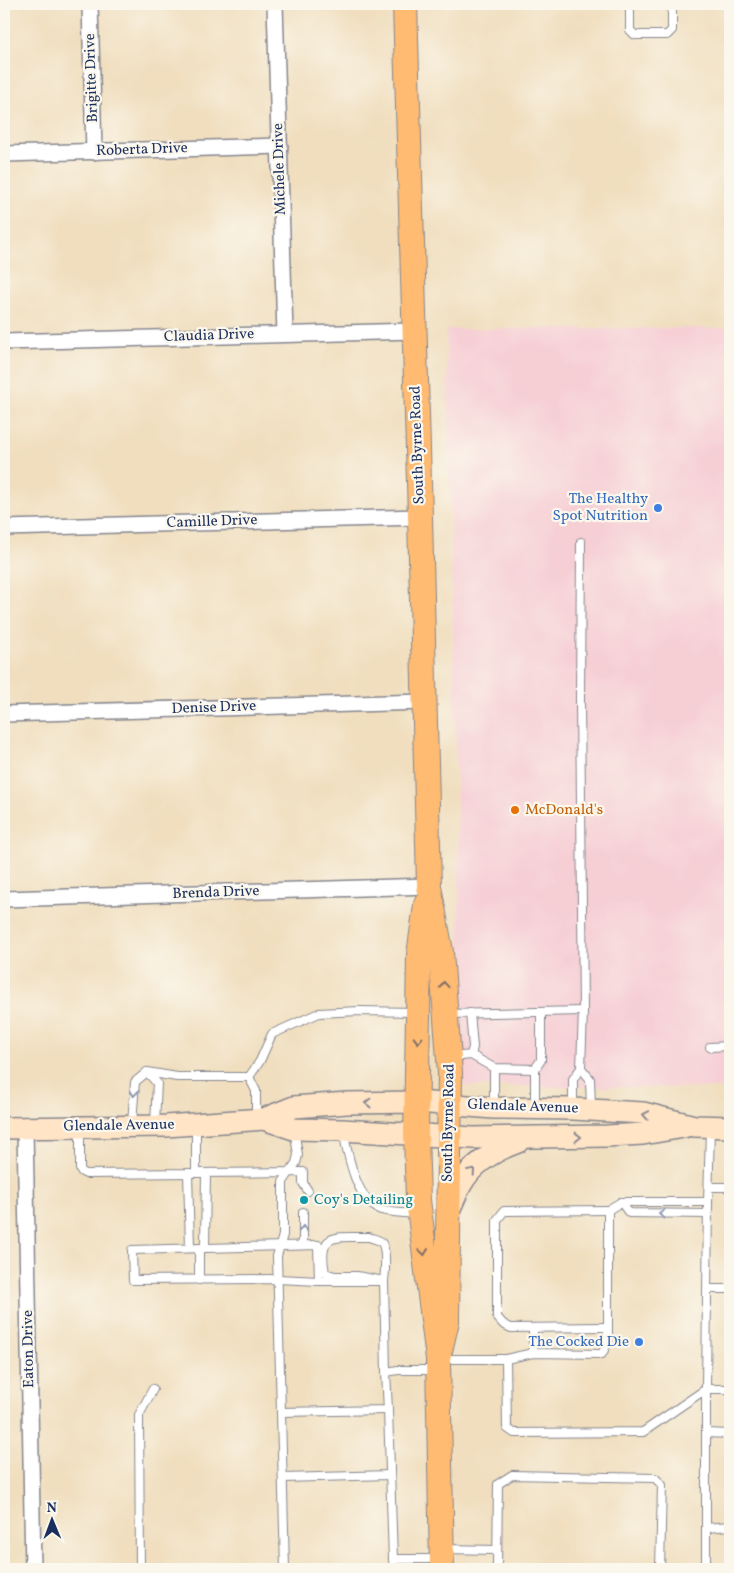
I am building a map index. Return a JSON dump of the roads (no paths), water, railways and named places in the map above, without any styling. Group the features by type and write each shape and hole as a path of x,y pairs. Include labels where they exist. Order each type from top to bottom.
{"main road":[{"name":"South Byrne Road","path":"405,4 429,886 420,956 416,1134 420,1214 438,1365 441,1559"},
{"name":"South Byrne Road","path":"429,886 442,952 446,1014 460,1056 450,1103 447,1321 438,1365"},
{"name":"Glendale Avenue","path":"4,1128 132,1127 260,1120 294,1108 347,1103 417,1102 450,1103 494,1108 582,1109 643,1113 711,1126"},
{"name":"Glendale Avenue","path":"260,1120 294,1129 473,1138 576,1138 643,1134 711,1126"},
{"path":"448,1213 462,1182 476,1166 497,1149 530,1137"}],"street":[{"name":"Brigitte Drive","path":"90,4 94,152"},
{"name":"Michele Drive","path":"275,4 285,334"},
{"name":"Roberta Drive","path":"4,154 280,146"},
{"name":"Claudia Drive","path":"4,342 415,331"},
{"name":"Camille Drive","path":"4,528 420,517"},
{"name":"Denise Drive","path":"4,714 424,702"},
{"name":"Brenda Drive","path":"4,899 429,886"},
{"name":"Eaton Drive","path":"25,1128 33,1569"}],"lane":[{"path":"630,4 630,30 635,35 668,36 672,30 672,4"},
{"path":"581,542 580,699 583,1011 581,1068 574,1079 582,1109"},
{"path":"249,1077 260,1061 272,1034 319,1013 359,1011 418,1012"},
{"path":"446,1014 583,1011"},
{"path":"535,1108 535,1069 541,1060 541,1012"},
{"path":"460,1056 473,1047 470,1013"},
{"path":"710,1047 730,1046"},
{"path":"460,1056 494,1068 535,1069"},
{"path":"494,1068 494,1108"},
{"path":"581,1068 590,1079 582,1109"},
{"path":"147,1072 177,1078 249,1077"},
{"path":"147,1072 157,1083 155,1126"},
{"path":"132,1127 135,1082 147,1072"},
{"path":"249,1077 256,1091 260,1120"},
{"path":"190,1248 192,1173 196,1124"},
{"path":"706,1569 708,1202 711,1126"},
{"path":"80,1127 80,1168 86,1174 303,1172 303,1183 298,1190"},
{"path":"285,1569 277,1256 283,1235 283,1182 296,1163 298,1155 294,1129"},
{"path":"342,1130 360,1191 370,1202 380,1210 420,1214"},
{"path":"199,1280 206,1173"},
{"path":"303,1183 308,1190"},
{"path":"709,1186 730,1187"},
{"path":"608,1327 511,1328 503,1324 497,1317 497,1220 504,1211 608,1210 621,1202 708,1202"},
{"path":"621,1202 629,1214 708,1214"},
{"path":"303,1210 304,1245"},
{"path":"386,1372 506,1359 533,1353 602,1354 608,1342 608,1210"},
{"path":"384,1281 357,1276 325,1274 324,1245 333,1238 369,1237 382,1242 384,1255 386,1372 394,1569"},
{"path":"319,1281 318,1245 132,1250 133,1280 278,1279 319,1281 384,1281"},
{"path":"708,1289 730,1289"},
{"path":"533,1328 533,1353"},
{"path":"506,1359 507,1428 514,1433 643,1432 706,1389 730,1389"},
{"path":"140,1569 139,1414 153,1389"},
{"path":"281,1412 388,1410"},
{"path":"706,1433 730,1434"},
{"path":"284,1478 390,1475"},
{"path":"497,1569 498,1484 512,1475 655,1478 662,1485 660,1569"},
{"path":"706,1528 730,1526"},
{"path":"393,1559 441,1559 497,1550"}],"place":[{"name":"The Healthy Spot Nutrition","path":"658,508"},
{"name":"McDonald's","path":"515,810"},
{"name":"Coy's Detailing","path":"304,1200"},
{"name":"The Cocked Die","path":"639,1342"}]}
